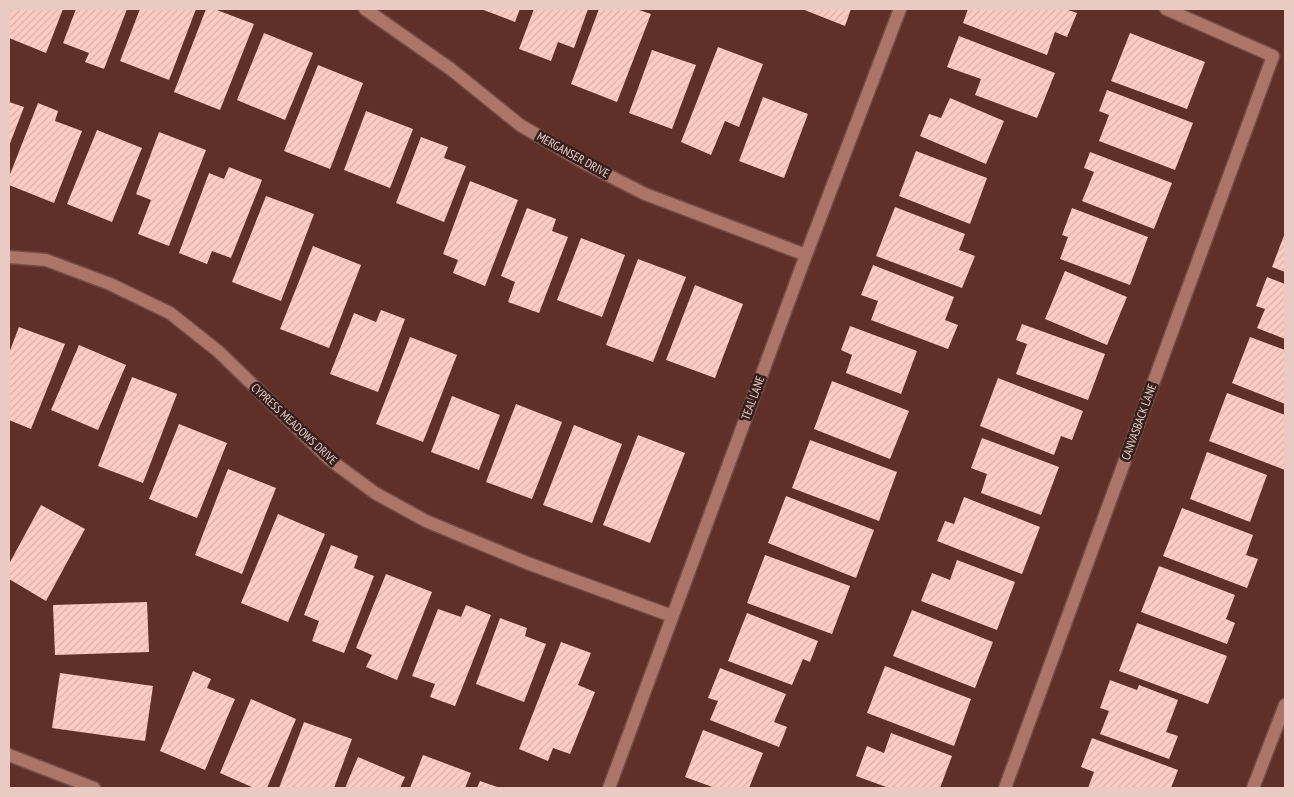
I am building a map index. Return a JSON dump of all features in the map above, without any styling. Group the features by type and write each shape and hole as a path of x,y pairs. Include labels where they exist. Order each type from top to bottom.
{"street":[{"name":"MERGANSER DRIVE","path":"366,9 452,70 520,125 588,165 645,194 806,255"},
{"name":"TEAL LANE","path":"608,788 806,255 900,9"},
{"name":"CANVASBACK LANE","path":"1005,788 1273,56 1166,9"},
{"name":"CYPRESS MEADOWS DRIVE","path":"9,258 46,260 110,284 170,313 219,352 329,459 375,493 417,516 527,563 672,616"},
{"path":"1253,788 1285,704"},
{"path":"9,755 94,788"}],"building":[{"path":"9,9 63,9 46,53 9,38"},
{"path":"76,9 127,9 104,69 85,62 89,53 63,43"},
{"path":"140,9 196,9 169,80 120,61"},
{"path":"206,9 214,9 254,24 220,110 174,92"},
{"path":"481,9 520,9 515,22"},
{"path":"534,9 588,9 574,48 558,42 551,61 519,49"},
{"path":"599,9 636,9 651,14 617,102 571,84"},
{"path":"802,9 851,9 845,26"},
{"path":"968,9 1065,9 1077,13 1067,37 1055,32 1047,55 963,23"},
{"path":"264,33 313,53 285,120 237,100"},
{"path":"1130,33 1205,62 1187,109 1111,81"},
{"path":"959,36 1055,73 1037,118 975,95 981,79 947,67"},
{"path":"718,47 763,64 739,127 725,121 711,155 681,142"},
{"path":"652,50 696,65 672,129 629,113"},
{"path":"318,65 363,83 330,169 284,151"},
{"path":"1107,90 1193,123 1175,170 1099,141 1109,115 1099,111"},
{"path":"763,97 808,114 784,178 739,161"},
{"path":"950,98 1004,121 986,164 920,136 929,114 941,118"},
{"path":"9,102 24,107 9,146"},
{"path":"38,103 58,111 55,121 82,131 54,203 9,185 9,177"},
{"path":"366,111 413,129 390,188 344,170"},
{"path":"97,130 142,148 112,222 67,204"},
{"path":"159,132 206,150 169,246 138,234 151,200 136,194"},
{"path":"421,137 448,147 444,158 466,166 444,222 396,203"},
{"path":"916,151 987,178 970,224 899,196"},
{"path":"1090,152 1172,183 1154,229 1082,201 1094,172 1084,168"},
{"path":"229,167 262,180 231,258 212,251 207,264 179,253 209,173 224,179"},
{"path":"470,181 518,200 485,286 453,273 458,260 443,254"},
{"path":"266,196 314,214 281,301 232,282"},
{"path":"895,207 965,234 959,250 975,256 962,288 876,256"},
{"path":"527,208 556,219 552,231 568,237 539,313 508,302 515,282 501,276"},
{"path":"1072,208 1148,237 1130,285 1060,259 1068,237 1062,235"},
{"path":"1285,233 1285,272 1272,267"},
{"path":"581,238 625,255 602,317 557,300"},
{"path":"313,246 361,265 329,348 280,329"},
{"path":"638,259 686,277 653,362 606,345"},
{"path":"873,265 954,297 945,320 958,325 948,349 871,320 878,301 861,295"},
{"path":"1065,271 1127,297 1107,345 1045,319"},
{"path":"1267,277 1285,284 1285,339 1257,328 1265,309 1256,306"},
{"path":"695,285 743,304 715,378 666,360"},
{"path":"381,310 405,319 378,392 330,374 354,313 376,322"},
{"path":"1022,324 1105,354 1088,400 1016,374 1027,344 1016,340"},
{"path":"850,326 917,351 901,394 846,373 852,355 841,350"},
{"path":"19,327 65,344 31,429 9,420 9,353"},
{"path":"410,337 457,355 423,442 376,424"},
{"path":"1250,337 1285,350 1285,404 1232,383"},
{"path":"79,345 126,365 98,430 51,410"},
{"path":"132,377 177,394 143,483 98,466"},
{"path":"998,378 1083,411 1072,440 1061,436 1054,455 980,426"},
{"path":"832,381 909,411 890,459 814,429"},
{"path":"1227,393 1285,415 1285,470 1209,441"},
{"path":"452,396 500,415 479,470 431,452"},
{"path":"516,404 562,422 532,499 486,482"},
{"path":"179,424 227,443 197,518 149,499"},
{"path":"574,425 622,444 592,523 543,505"},
{"path":"638,435 685,453 650,543 603,525"},
{"path":"982,438 1059,467 1041,515 981,493 987,474 971,468"},
{"path":"810,440 897,472 879,521 792,488"},
{"path":"1207,452 1267,475 1250,522 1190,499"},
{"path":"228,469 276,488 242,574 195,555"},
{"path":"786,496 874,530 856,578 768,543"},
{"path":"964,497 1040,527 1022,574 937,541 945,521 954,524"},
{"path":"41,505 85,529 46,601 9,579 9,564"},
{"path":"1182,508 1253,535 1246,555 1258,559 1247,588 1163,556"},
{"path":"278,514 325,534 288,622 241,603"},
{"path":"331,545 358,556 354,568 374,576 344,653 312,641 319,621 304,615"},
{"path":"765,555 850,586 832,634 747,603"},
{"path":"957,560 1015,582 997,630 921,601 932,573 950,580"},
{"path":"1159,566 1235,595 1226,619 1235,623 1227,644 1141,612"},
{"path":"386,574 432,592 397,680 366,667 372,655 356,648"},
{"path":"147,602 149,652 55,655 53,605"},
{"path":"466,605 491,615 455,706 430,697 435,684 412,676 438,609 461,617"},
{"path":"912,610 993,642 975,688 893,656"},
{"path":"747,613 818,641 810,662 803,659 792,685 728,661"},
{"path":"500,618 527,628 525,636 546,644 524,702 476,684"},
{"path":"1137,623 1227,656 1208,704 1119,671"},
{"path":"561,642 591,653 578,685 595,692 570,754 553,748 548,761 519,749"},
{"path":"885,666 971,699 954,746 867,713"},
{"path":"720,668 786,694 774,722 787,727 779,747 710,720 718,701 708,698"},
{"path":"193,671 211,679 207,688 235,699 205,770 160,751"},
{"path":"60,673 153,686 145,741 52,728"},
{"path":"1110,680 1137,690 1139,685 1178,700 1166,732 1178,736 1169,759 1100,734 1109,711 1100,708"},
{"path":"251,699 296,719 267,788 254,788 220,773"},
{"path":"304,722 352,739 334,788 279,788"},
{"path":"703,730 763,753 749,788 715,788 685,777"},
{"path":"891,733 952,756 940,788 889,788 856,776 867,746 884,753"},
{"path":"1092,738 1178,770 1171,788 1088,788 1094,772 1081,767"},
{"path":"423,755 471,773 465,788 410,788"},
{"path":"358,757 405,777 400,788 345,788"},
{"path":"480,781 500,788 477,788"}]}
